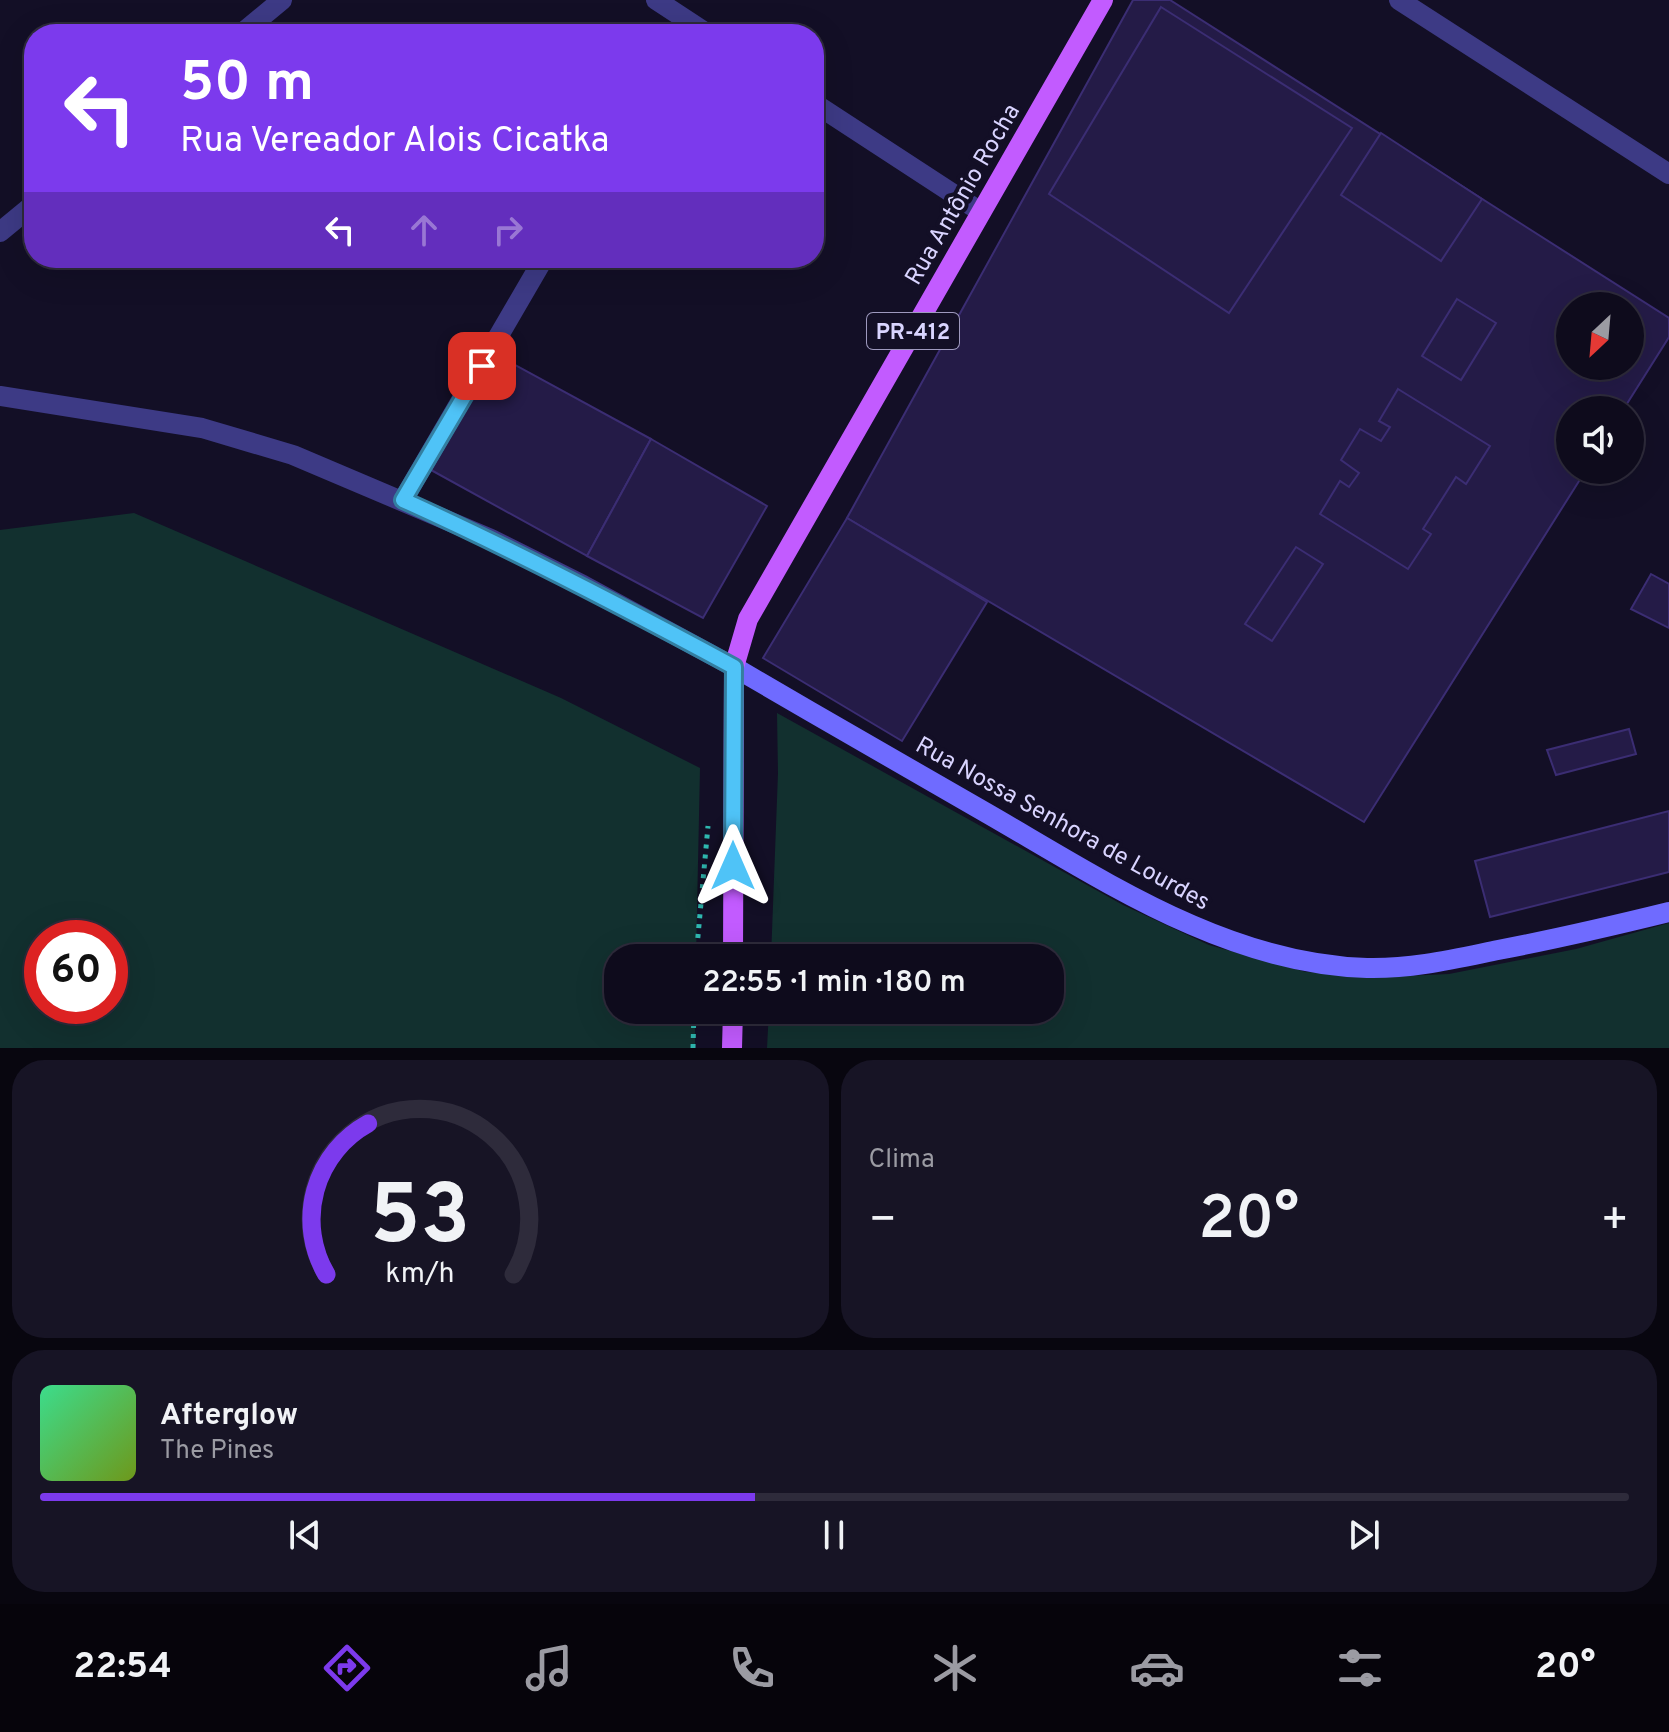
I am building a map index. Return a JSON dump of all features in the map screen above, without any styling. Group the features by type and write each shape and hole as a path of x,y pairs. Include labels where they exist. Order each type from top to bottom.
{"main road":[{"name":"Rua Antônio Rocha","path":"734,667 748,619 1103,0"},
{"name":"Rua Nossa Senhora de Lourdes","path":"734,667 1128,894 1216,935 1260,950 1365,968 1411,967 1588,932 1669,912"},
{"name":"PR-412","path":"733,944 734,667"},
{"path":"732,1048 733,1024"}],"street":[{"path":"253,24 282,0"},
{"path":"656,0 677,24"},
{"path":"1399,0 1669,174"},
{"path":"824,110 981,212"},
{"path":"0,232 24,212"},
{"path":"403,500 538,268"},
{"path":"0,396 215,431 293,455 403,500 557,572 734,667"}],"path":[{"path":"693,1048 694,1024"}],"green space":[{"path":"134,513 561,698 700,768 696,944 604,944 604,1024 695,1024 695,1048 0,1048 0,530"},
{"path":"777,713 1123,905 1209,945 1306,972 1405,976 1449,974 1576,949 1669,923 1669,1048 767,1048 768,1024 1064,1024 1064,944 772,944 778,773"}],"building":[{"path":"1133,0 1170,0 1628,292 1556,292 1556,380 1642,380 1632,396 1556,396 1556,484 1577,484 1364,822 847,518"},
{"path":"1161,7 1352,128 1229,313 1049,194"},
{"path":"1381,133 1482,199 1441,261 1341,195"},
{"path":"1457,299 1496,323 1461,380 1422,356"},
{"path":"1644,302 1669,318 1669,337 1644,377"},
{"path":"495,354 651,439 587,556 431,470"},
{"path":"1398,389 1490,446 1466,484 1456,477 1423,529 1431,534 1408,569 1320,514 1340,481 1349,487 1359,473 1341,460 1360,429 1381,441 1390,427 1379,421"},
{"path":"651,439 767,506 703,618 587,556"},
{"path":"847,518 987,602 902,741 763,658"},
{"path":"1296,547 1323,564 1272,641 1245,624"},
{"path":"1651,574 1669,584 1669,628 1631,609"},
{"path":"1629,729 1636,754 1556,775 1547,750"},
{"path":"1669,811 1669,872 1490,917 1475,861"}],"route":[{"path":"482,366 403,500 583,585 734,667 733,866"}]}
